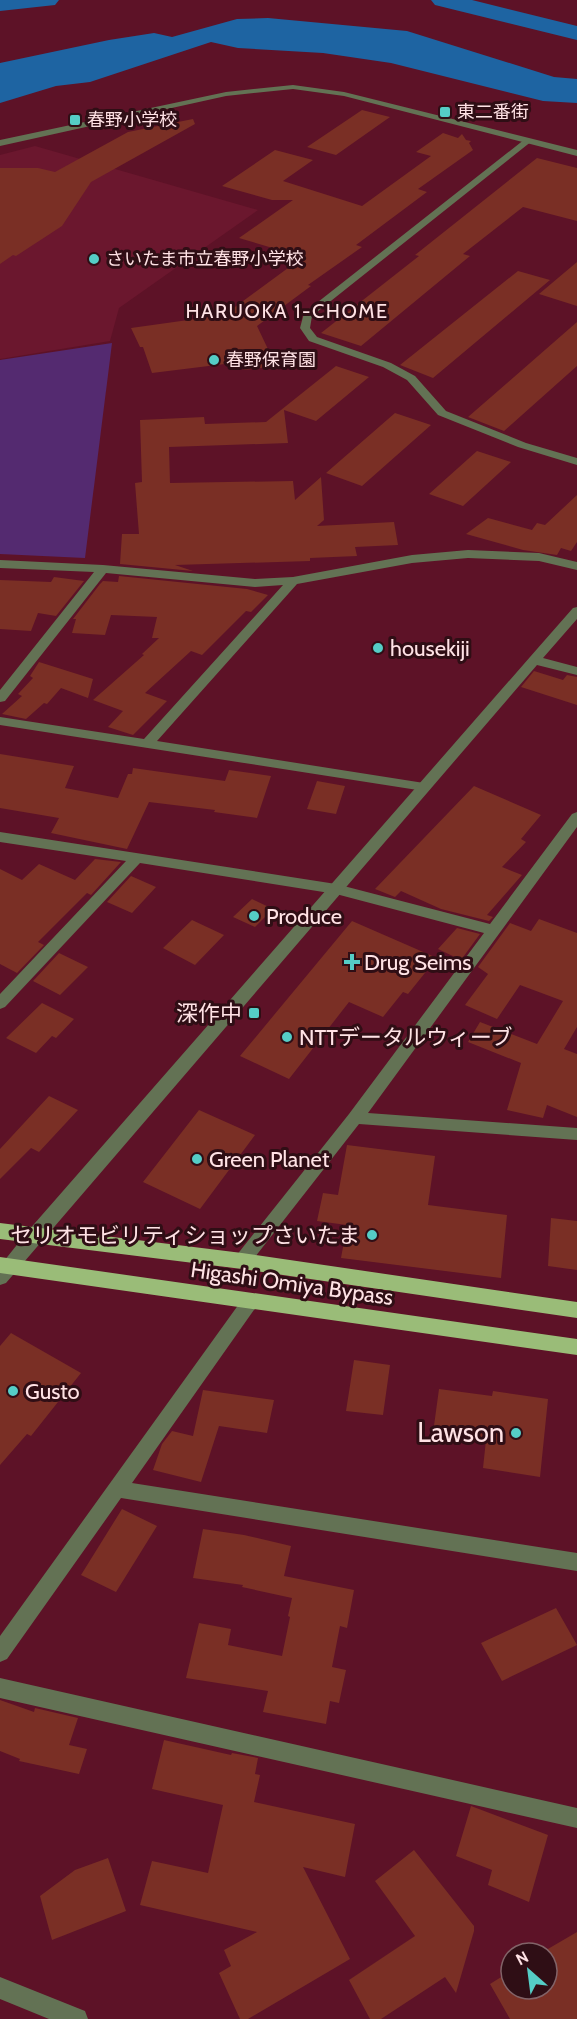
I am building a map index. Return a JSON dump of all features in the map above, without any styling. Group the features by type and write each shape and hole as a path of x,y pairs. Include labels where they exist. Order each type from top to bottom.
{"highway":[{"name":"Higashi Omiya Bypass","path":"0,1231 242,1261 577,1310"},
{"name":"Higashi Omiya Bypass","path":"3,1270 577,1347"}],"street":[{"path":"0,143 226,94 293,87 344,94 577,153"},
{"path":"528,141 308,315 304,324 305,332 313,339 387,365 411,378 442,413 522,445 577,462"},
{"path":"0,564 103,569 255,583 293,581 411,559 468,554 538,557 577,566"},
{"path":"0,698 103,569"},
{"path":"147,745 293,581"},
{"path":"3,1270 577,611"},
{"path":"534,660 577,671"},
{"path":"0,721 424,787"},
{"path":"242,1261 355,1118 577,817"},
{"path":"0,837 336,889 492,930"},
{"path":"0,1003 138,857"},
{"path":"355,1118 577,1134"},
{"path":"0,1652 250,1302"},
{"path":"117,1490 577,1562"},
{"path":"0,1688 577,1818"},
{"path":"0,1988 77,2019"}],"shaded area":[{"name":"さいたま市立春野小学校","path":"35,146 258,210 119,308 110,341 0,359 0,155"},
{"path":"112,343 85,558 0,554 0,360"}],"water":[{"path":"268,18 407,31 554,77 577,79 577,103 543,101 391,63 323,53 238,48 211,42 90,82 56,86 0,103 0,63 109,40 154,33 172,37 237,19"}],"building":[{"path":"362,110 390,117 336,155 307,147"},
{"path":"193,119 195,124 91,182 62,226 0,264 0,168 38,168 55,172 128,132"},
{"path":"443,133 458,138 462,134 466,140 471,141 469,143 473,150 418,189 427,192 356,245 362,247 308,285 311,286 257,326 276,366 244,370 241,362 152,373 143,347 140,347 131,328 224,315 303,257 239,238 293,200 272,200 222,186 275,150 313,160 283,181 362,206 431,156 416,152"},
{"path":"537,158 577,168 577,221 523,207 463,254 470,256 361,346 321,333 419,256 415,255"},
{"path":"577,262 577,306 539,294"},
{"path":"518,271 550,280 433,378 400,365"},
{"path":"577,322 577,366 504,431 468,417"},
{"path":"336,366 369,377 316,421 284,410 288,443 169,447 170,483 293,481 295,500 321,477 324,520 317,526 394,522 398,545 355,547 357,556 310,558 310,561 175,565 193,571 120,564 122,534 139,534 135,483 142,482 140,420 204,417 205,424 266,422"},
{"path":"395,413 431,425 362,486 326,473"},
{"path":"477,451 511,462 463,506 429,494"},
{"path":"577,495 577,542 571,551 561,548 557,555 523,550 466,534 488,518 532,530 537,523 545,525"},
{"path":"119,576 247,589 268,595 251,612 246,611 202,655 191,651 145,693 167,701 133,735 108,727 123,711 93,700 144,655 142,654 159,638 152,638 157,617 111,615 105,635 72,633 76,619 73,619 100,584 103,581 118,582"},
{"path":"54,577 84,581 56,616 38,613 31,631 0,629 0,580 51,582"},
{"path":"39,662 93,679 88,698 61,688 47,704 44,703 26,719 2,714 22,696 18,694 33,678 30,676"},
{"path":"534,671 563,680 567,675 577,677 577,705 521,687"},
{"path":"0,754 74,766 65,788 118,798 133,768 225,781 229,770 271,776 257,818 149,802 127,849 51,833 59,818 0,808"},
{"path":"317,781 345,786 336,814 307,809"},
{"path":"474,786 541,815 521,839 526,842 502,867 522,875 487,915 493,917 489,921 441,909 401,891 395,897 375,889"},
{"path":"95,859 121,862 91,895 87,893 38,942 44,945 17,973 0,964 0,869 22,880 39,864 75,880"},
{"path":"131,876 156,887 132,913 107,902"},
{"path":"252,899 273,909 255,927 233,917"},
{"path":"539,919 577,933 577,1027 564,1049 577,1054 577,1117 547,1105 543,1118 507,1110 521,1063 468,1042 480,1022 537,1044 563,1001 520,985 497,1019 465,1005 488,974 478,967 510,923 531,931"},
{"path":"192,920 224,935 195,965 163,948"},
{"path":"352,921 437,958 408,994 403,992 383,1017 349,1002 289,1079 240,1056"},
{"path":"457,928 480,934 461,960 438,949"},
{"path":"59,953 88,967 60,995 33,981"},
{"path":"42,1003 74,1019 56,1038 52,1036 36,1053 6,1038"},
{"path":"49,1096 78,1110 39,1152 31,1148 0,1179 0,1149"},
{"path":"199,1110 255,1135 200,1209 143,1182"},
{"path":"347,1145 435,1156 428,1205 507,1215 501,1278 341,1258 347,1225 317,1221 323,1193 338,1195"},
{"path":"551,1218 577,1221 577,1270 548,1266"},
{"path":"11,1333 81,1373 31,1436 27,1434 0,1465 0,1346"},
{"path":"354,1360 390,1365 383,1415 346,1411"},
{"name":"Lawson","path":"439,1389 492,1396 493,1391 548,1399 540,1477 483,1468 486,1440 433,1433"},
{"path":"203,1390 274,1400 267,1433 219,1426 201,1482 153,1470 162,1444 172,1431 193,1436"},
{"path":"122,1509 157,1526 116,1592 81,1575"},
{"path":"203,1529 244,1535 291,1546 284,1576 354,1590 347,1628 340,1626 332,1667 346,1670 339,1703 330,1701 326,1724 263,1712 268,1691 186,1678 199,1623 231,1629 228,1645 282,1656 290,1617 288,1616 292,1598 242,1587 243,1585 193,1578"},
{"path":"556,1608 577,1645 502,1681 481,1643"},
{"path":"0,1700 34,1712 35,1708 78,1718 69,1745 87,1749 79,1774 19,1761 20,1759 0,1751"},
{"path":"164,1740 231,1755 232,1753 258,1758 255,1774 260,1775 254,1802 355,1824 345,1877 303,1867 350,1959 248,2019 240,2019 219,1973 231,1966 224,1950 257,1932 140,1905 152,1861 208,1873 223,1805 152,1789"},
{"path":"471,1806 548,1835 529,1902 488,1885 492,1870 456,1856"},
{"path":"414,1850 474,1926 474,1931 456,1993 445,1977 381,2019 370,2019 349,1980 415,1936 375,1881"},
{"path":"108,1858 126,1911 52,1940 40,1896 75,1870"},
{"path":"577,1932 577,2019 510,2019 500,2001 559,2001 559,1942"},
{"path":"499,1978 499,2000 490,1984"}],"waterway":[{"path":"0,4 47,0"},
{"path":"443,0 577,33"}],"place":[{"name":"東二番街","path":"445,112"},
{"name":"春野小学校","path":"75,120"},
{"name":"さいたま市立春野小学校","path":"94,259"},
{"name":"春野保育園","path":"214,360"},
{"name":"housekiji","path":"378,648"},
{"name":"Produce","path":"254,916"},
{"name":"Drug Seims","path":"352,962"},
{"name":"深作中","path":"254,1013"},
{"name":"NTTデータルウィーブ","path":"287,1037"},
{"name":"Green Planet","path":"197,1159"},
{"name":"セリオモビリティショップさいたま","path":"372,1235"},
{"name":"Gusto","path":"13,1391"},
{"name":"Lawson","path":"516,1433"}],"district":[{"name":"HARUOKA 1-CHOME","path":"287,311"}]}
